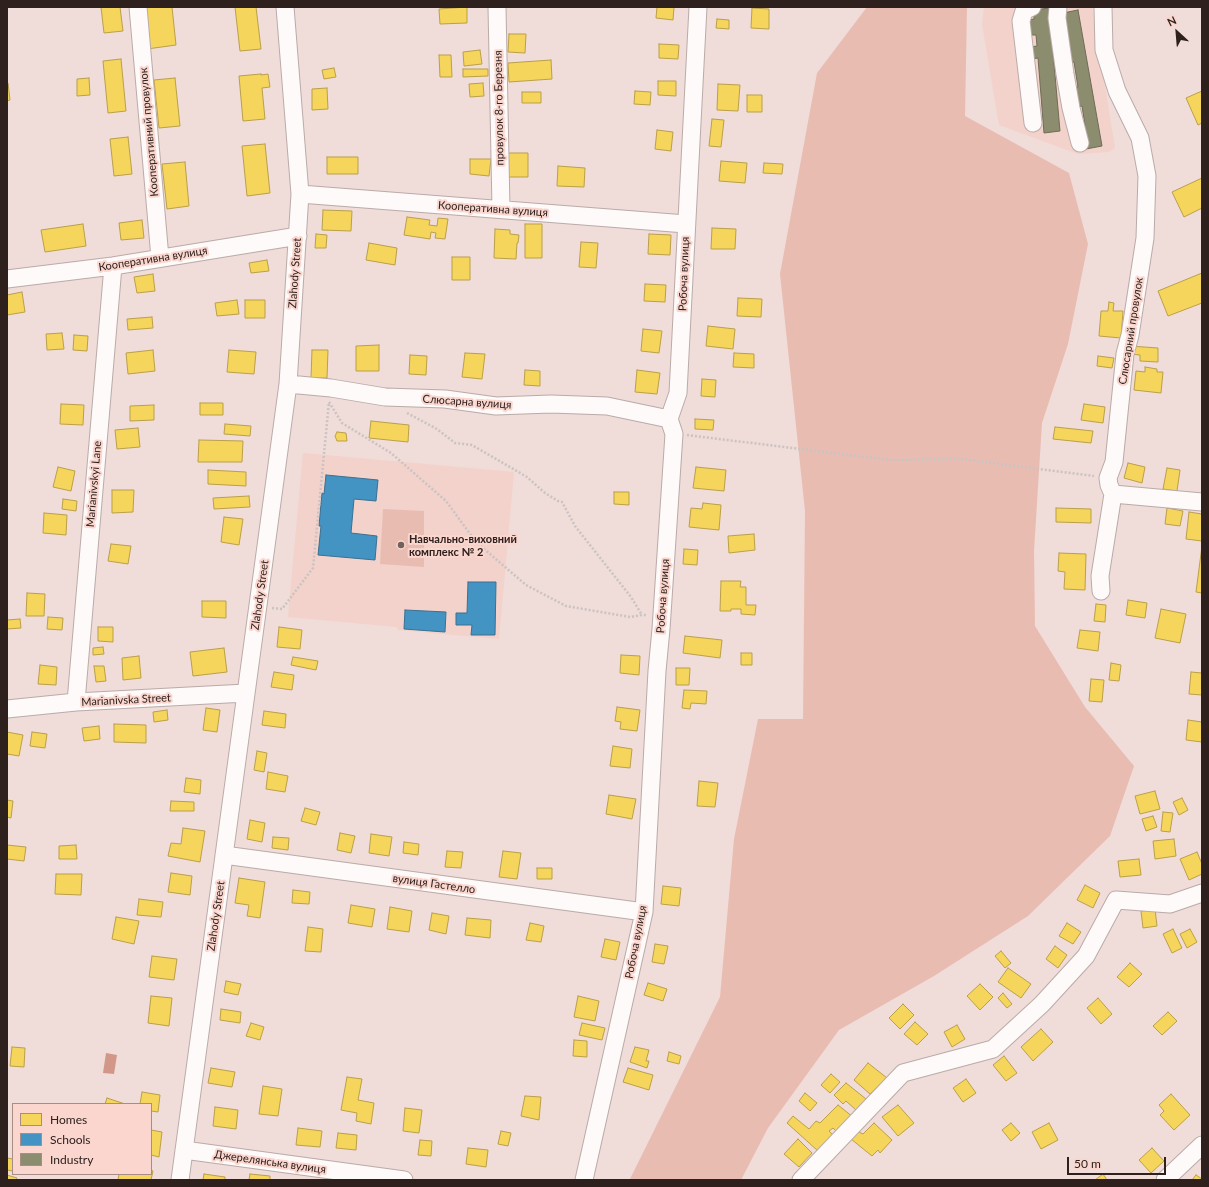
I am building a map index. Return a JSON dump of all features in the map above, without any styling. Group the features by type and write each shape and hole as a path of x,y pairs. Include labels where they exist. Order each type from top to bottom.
{"street":[{"name":"Кооперативний провулок","path":"138,7 160,258"},
{"name":"Zlahody Street","path":"180,1180 288,384 300,194 285,7"},
{"name":"провулок 8-го Березня","path":"497,7 501,209"},
{"name":"Робоча вулиця","path":"584,1180 644,912 672,427 678,393 698,7"},
{"path":"1032,7 1024,11 1021,21 1033,123"},
{"path":"1058,7 1057,18 1065,74 1071,108 1080,143"},
{"name":"Слюсарний провулок","path":"1101,591 1100,576 1125,354 1130,335 1145,238 1147,176 1140,138 1117,91 1104,50 1103,7"},
{"name":"Кооперативна вулиця","path":"300,194 686,224"},
{"name":"Кооперативна вулиця","path":"7,278 113,266 298,236"},
{"name":"Marianivskyi Lane","path":"76,702 113,266"},
{"name":"Слюсарна вулиця","path":"288,384 330,395 445,399 496,406 551,404 607,406 672,427"},
{"path":"1111,486 1202,502"},
{"name":"Marianivska Street","path":"7,709 76,702 246,693"},
{"name":"вулиця Гастелло","path":"224,855 644,912"},
{"path":"801,1180 902,1073 993,1049 1042,1004 1086,956 1116,900 1170,904 1202,893"},
{"path":"1165,1180 1202,1145"},
{"name":"Джерелянська вулиця","path":"184,1150 404,1180"}],"path":[{"path":"258,607 282,609 313,568 330,395"},
{"path":"330,395 342,423 391,453 446,501 476,542 526,586 566,606 630,617 647,614 648,621"},
{"path":"385,397 390,403 402,411 437,429 455,443 472,445 527,477 545,493 562,502 575,526 631,597 642,614"},
{"path":"672,427 889,460 961,459 1111,486"}],"shaded area":[{"path":"867,7 967,7 965,116 1069,173 1088,244 1068,344 1042,423 1034,551 1035,626 1085,707 1134,766 1110,836 1028,916 934,976 839,1030 768,1128 741,1180 632,1180 630,1179 720,997 734,839 758,719 803,719 805,511 780,274 817,73"},
{"path":"984,7 1092,7 1115,148 1109,152 1078,154 999,125 982,24"},
{"name":"Навчально-виховний комплекс № 2","path":"303,453 514,472 499,639 398,630 397,627 288,617"},
{"path":"383,509 424,511 424,567 380,564"},
{"path":"106,1053 117,1055 114,1074 103,1073"}],"building: Homes":[{"path":"101,7 120,7 123,31 104,33"},
{"path":"146,7 172,7 176,45 147,49 146,37 149,37"},
{"path":"235,7 256,7 261,49 240,51"},
{"path":"467,7 467,23 440,24 439,9"},
{"path":"657,7 674,7 673,20 656,18"},
{"path":"752,8 769,9 769,29 751,28"},
{"path":"717,19 729,20 729,29 716,28"},
{"path":"509,34 526,34 525,53 508,52"},
{"path":"659,44 679,45 678,59 659,58"},
{"path":"480,50 482,64 464,66 463,52"},
{"path":"439,55 451,55 452,77 440,77"},
{"path":"121,59 126,111 108,113 103,61"},
{"path":"551,60 552,79 509,82 508,63"},
{"path":"334,68 336,77 324,79 322,70"},
{"path":"463,69 488,69 488,76 463,77"},
{"path":"268,74 270,87 262,88 265,119 243,121 239,76"},
{"path":"89,78 90,95 77,96 77,79"},
{"path":"175,78 180,126 159,128 154,80"},
{"path":"658,81 676,81 676,96 658,95"},
{"path":"7,83 10,100 7,101"},
{"path":"483,83 484,96 470,97 469,84"},
{"path":"718,84 740,85 738,111 717,110"},
{"path":"327,88 328,109 312,110 312,89"},
{"path":"635,91 651,92 650,105 634,104"},
{"path":"1202,91 1202,123 1198,125 1186,98"},
{"path":"522,92 541,92 541,103 522,103"},
{"path":"747,95 762,95 762,112 747,112"},
{"path":"712,119 724,120 721,147 709,146"},
{"path":"657,130 673,132 671,151 655,149"},
{"path":"128,137 132,174 114,176 110,139"},
{"path":"265,144 270,193 247,196 242,146"},
{"path":"507,153 528,153 528,177 507,177"},
{"path":"327,157 358,157 358,174 327,174"},
{"path":"470,159 491,159 489,176 470,174"},
{"path":"721,161 747,163 745,183 719,181"},
{"path":"185,162 189,206 167,209 162,164"},
{"path":"764,163 783,164 782,174 763,173"},
{"path":"558,166 585,168 584,187 557,186"},
{"path":"1202,178 1202,208 1184,217 1172,192"},
{"path":"323,210 352,211 351,231 322,230"},
{"path":"407,217 430,220 429,225 437,226 438,218 448,219 445,239 435,238 436,233 431,232 430,239 404,235"},
{"path":"142,220 144,238 121,240 119,223"},
{"path":"83,224 86,246 45,252 41,230"},
{"path":"525,224 542,224 542,258 525,258"},
{"path":"712,228 736,229 735,249 711,249"},
{"path":"495,229 510,230 510,234 519,235 516,259 494,258"},
{"path":"316,234 327,235 326,248 315,248"},
{"path":"649,234 671,235 670,255 648,254"},
{"path":"581,242 598,243 596,268 579,267"},
{"path":"369,243 397,248 395,265 366,260"},
{"path":"452,257 470,257 470,280 452,280"},
{"path":"267,260 269,271 251,273 249,263"},
{"path":"1202,273 1202,303 1168,316 1158,291"},
{"path":"153,274 155,291 137,293 134,277"},
{"path":"645,284 666,285 665,302 644,301"},
{"path":"22,292 25,312 7,315 7,295"},
{"path":"738,298 762,299 761,317 737,316"},
{"path":"237,300 239,314 217,316 215,303"},
{"path":"245,300 265,300 265,318 245,318"},
{"path":"1109,302 1114,303 1113,311 1123,311 1121,338 1099,336 1101,311 1108,311"},
{"path":"152,317 153,328 128,330 127,319"},
{"path":"708,326 735,329 733,349 706,346"},
{"path":"643,329 662,331 659,353 641,351"},
{"path":"62,333 64,349 47,350 46,334"},
{"path":"74,335 88,336 87,351 73,350"},
{"path":"379,345 379,371 356,371 356,346"},
{"path":"1130,346 1158,348 1158,362 1140,361 1140,355 1130,354"},
{"path":"153,350 155,371 128,374 126,353"},
{"path":"229,350 256,352 254,374 227,372"},
{"path":"312,350 328,350 327,378 311,378"},
{"path":"465,353 485,354 482,379 462,377"},
{"path":"734,353 754,354 754,368 733,367"},
{"path":"410,355 427,356 426,375 409,374"},
{"path":"1098,356 1114,358 1112,368 1097,366"},
{"path":"1145,367 1157,369 1157,372 1163,372 1161,393 1134,390 1136,371 1145,372"},
{"path":"525,370 540,371 540,386 524,385"},
{"path":"637,370 660,373 657,394 635,392"},
{"path":"702,379 716,380 715,397 701,396"},
{"path":"200,403 223,403 223,415 200,415"},
{"path":"61,404 84,405 83,425 60,424"},
{"path":"1084,404 1105,407 1103,423 1081,420"},
{"path":"154,405 154,420 130,421 130,406"},
{"path":"695,419 714,420 713,430 695,429"},
{"path":"371,421 409,425 408,442 369,438"},
{"path":"225,424 251,426 250,436 224,434"},
{"path":"1055,427 1093,431 1091,443 1053,439"},
{"path":"138,428 140,447 117,449 115,430"},
{"path":"337,432 346,433 347,441 337,441 335,436"},
{"path":"199,440 243,441 242,462 198,462"},
{"path":"1128,463 1145,467 1142,483 1124,478"},
{"path":"58,467 75,471 71,491 53,487"},
{"path":"696,467 726,470 724,491 693,488"},
{"path":"1167,468 1180,470 1177,491 1163,489"},
{"path":"208,470 246,472 246,486 208,484"},
{"path":"112,490 134,490 133,512 112,513"},
{"path":"614,492 629,492 629,505 614,504"},
{"path":"249,496 250,507 214,509 213,498"},
{"path":"63,499 77,501 76,511 62,509"},
{"path":"703,503 721,505 719,530 689,527 691,508 702,509"},
{"path":"1056,508 1091,509 1091,523 1056,522"},
{"path":"1167,508 1183,511 1180,526 1165,524"},
{"path":"1189,512 1202,514 1202,541 1186,539"},
{"path":"44,513 67,515 66,535 43,533"},
{"path":"224,517 243,519 239,545 221,542"},
{"path":"754,534 755,550 729,553 728,536"},
{"path":"111,544 131,546 128,564 108,561"},
{"path":"1202,546 1202,593 1196,592"},
{"path":"684,549 698,550 697,565 683,564"},
{"path":"1059,553 1086,554 1085,590 1064,589 1065,572 1058,571"},
{"path":"721,581 741,581 740,587 746,587 746,605 756,605 755,615 741,614 741,609 720,611"},
{"path":"27,593 45,594 44,616 26,616"},
{"path":"1128,600 1147,603 1145,618 1126,615"},
{"path":"202,601 226,601 226,618 202,617"},
{"path":"1096,604 1106,605 1105,622 1094,621"},
{"path":"1161,609 1186,614 1180,643 1155,638"},
{"path":"48,617 63,618 62,630 47,629"},
{"path":"20,619 21,628 7,629 7,620"},
{"path":"98,627 113,627 113,642 98,641"},
{"path":"279,627 302,630 300,649 277,647"},
{"path":"1080,630 1100,632 1098,651 1077,648"},
{"path":"685,636 722,640 720,658 683,653"},
{"path":"103,647 104,654 93,655 93,648"},
{"path":"224,648 227,672 193,676 190,652"},
{"path":"741,653 752,653 752,665 741,665"},
{"path":"621,655 640,656 639,675 620,673"},
{"path":"139,656 141,678 123,680 122,658"},
{"path":"293,657 318,661 316,670 291,665"},
{"path":"1111,663 1121,665 1119,681 1109,680"},
{"path":"40,665 57,667 56,685 38,684"},
{"path":"94,666 104,666 106,681 96,682"},
{"path":"676,668 690,668 689,685 676,685"},
{"path":"274,672 294,675 292,690 271,687"},
{"path":"1191,672 1202,673 1202,695 1189,694"},
{"path":"1091,679 1104,680 1102,702 1089,701"},
{"path":"684,690 707,691 706,704 691,703 690,709 682,708"},
{"path":"617,707 640,710 637,731 620,729 621,722 615,721"},
{"path":"206,708 220,710 217,732 203,730"},
{"path":"167,710 168,720 154,722 153,712"},
{"path":"264,711 286,714 285,728 262,725"},
{"path":"1188,720 1202,722 1202,742 1186,740"},
{"path":"114,724 146,725 146,743 114,742"},
{"path":"99,726 100,739 84,741 82,728"},
{"path":"7,732 23,735 19,756 7,754"},
{"path":"32,732 47,734 45,748 30,746"},
{"path":"613,746 632,749 630,768 610,766"},
{"path":"257,751 267,753 264,772 254,770"},
{"path":"268,772 288,776 285,792 266,789"},
{"path":"186,778 201,780 200,794 184,792"},
{"path":"699,781 718,783 715,807 697,806"},
{"path":"1155,791 1160,809 1140,814 1135,796"},
{"path":"609,795 636,799 632,819 606,814"},
{"path":"1182,798 1188,810 1179,815 1173,802"},
{"path":"7,800 13,801 11,818 7,817"},
{"path":"171,801 194,802 194,811 170,811"},
{"path":"305,808 320,812 316,825 301,821"},
{"path":"1163,812 1173,813 1170,832 1161,831"},
{"path":"1153,816 1157,827 1146,831 1142,819"},
{"path":"250,820 265,823 262,842 247,839"},
{"path":"183,828 205,831 200,862 168,856 171,843 181,844"},
{"path":"340,833 355,836 351,853 337,850"},
{"path":"371,834 392,837 389,856 369,853"},
{"path":"273,837 289,838 288,850 272,848"},
{"path":"1174,839 1176,856 1155,859 1153,841"},
{"path":"404,842 419,844 418,855 403,853"},
{"path":"7,845 26,847 24,861 7,859"},
{"path":"76,845 77,859 59,859 59,846"},
{"path":"447,851 463,852 461,868 445,867"},
{"path":"503,851 521,853 517,879 499,877"},
{"path":"1197,852 1202,864 1202,874 1189,880 1180,859"},
{"path":"1139,859 1141,875 1120,877 1118,861"},
{"path":"537,868 552,868 552,879 537,879"},
{"path":"171,873 192,876 190,895 168,892"},
{"path":"56,874 82,874 81,895 55,894"},
{"path":"239,878 265,882 260,918 247,916 249,905 235,903"},
{"path":"1085,885 1100,893 1093,908 1077,900"},
{"path":"663,886 681,888 679,906 661,904"},
{"path":"293,890 310,892 309,904 292,903"},
{"path":"139,899 163,902 161,917 137,915"},
{"path":"351,905 375,909 372,927 348,923"},
{"path":"390,907 412,911 409,932 387,929"},
{"path":"1155,909 1157,926 1143,928 1141,911"},
{"path":"432,913 449,916 446,934 429,930"},
{"path":"116,917 139,921 134,944 112,939"},
{"path":"467,918 491,920 490,938 465,935"},
{"path":"530,923 544,926 541,942 526,940"},
{"path":"1067,923 1081,932 1073,944 1059,936"},
{"path":"308,927 323,929 321,952 305,951"},
{"path":"1173,929 1182,948 1172,953 1163,934"},
{"path":"1190,929 1197,942 1187,948 1180,934"},
{"path":"605,939 620,942 616,960 601,957"},
{"path":"655,944 668,946 664,964 652,962"},
{"path":"1055,946 1067,955 1058,968 1046,959"},
{"path":"1001,951 1011,963 1005,968 995,956"},
{"path":"152,956 177,959 174,980 149,977"},
{"path":"1130,963 1142,974 1129,987 1117,977"},
{"path":"1008,968 1031,984 1021,998 998,982"},
{"path":"226,981 241,984 238,995 224,992"},
{"path":"648,983 667,989 663,1001 644,995"},
{"path":"980,984 993,997 980,1010 967,996"},
{"path":"1003,993 1012,1004 1007,1008 998,998"},
{"path":"151,996 172,998 169,1026 148,1023"},
{"path":"578,996 599,1001 595,1021 574,1017"},
{"path":"1098,998 1112,1014 1101,1024 1087,1008"},
{"path":"903,1004 914,1015 900,1029 889,1018"},
{"path":"221,1009 241,1012 240,1023 220,1020"},
{"path":"1168,1012 1177,1021 1162,1035 1153,1026"},
{"path":"915,1022 928,1034 917,1045 904,1034"},
{"path":"251,1023 264,1027 260,1040 246,1036"},
{"path":"582,1023 605,1028 602,1040 579,1035"},
{"path":"957,1025 965,1039 952,1047 944,1032"},
{"path":"1041,1029 1053,1042 1033,1061 1021,1047"},
{"path":"574,1040 587,1041 587,1057 573,1056"},
{"path":"12,1047 25,1048 24,1067 10,1066"},
{"path":"635,1047 649,1050 646,1061 649,1061 647,1068 630,1062"},
{"path":"669,1052 681,1056 679,1064 667,1061"},
{"path":"1004,1056 1017,1073 1006,1081 993,1065"},
{"path":"868,1063 887,1078 870,1094 854,1080"},
{"path":"211,1068 235,1072 232,1087 208,1083"},
{"path":"628,1068 653,1075 649,1090 623,1082"},
{"path":"831,1074 840,1082 830,1093 821,1085"},
{"path":"347,1077 362,1079 358,1100 374,1103 371,1124 356,1121 357,1113 341,1110"},
{"path":"966,1079 976,1093 963,1102 953,1088"},
{"path":"846,1083 866,1099 856,1110 846,1101 843,1104 834,1095"},
{"path":"263,1086 282,1089 278,1116 259,1114"},
{"path":"142,1092 160,1095 158,1112 152,1111 152,1103 140,1103"},
{"path":"805,1093 817,1103 810,1111 799,1101"},
{"path":"1171,1094 1190,1115 1174,1130 1160,1115 1164,1111 1159,1105"},
{"path":"525,1096 541,1097 539,1120 521,1116"},
{"path":"107,1098 122,1103 105,1103"},
{"path":"838,1105 853,1117 838,1133 833,1128 829,1131 834,1136 818,1151 787,1123 793,1116 809,1129 816,1121 820,1123"},
{"path":"898,1105 914,1123 898,1136 882,1117"},
{"path":"215,1107 238,1110 236,1129 213,1126"},
{"path":"405,1108 422,1110 419,1133 403,1131"},
{"path":"874,1123 892,1140 880,1153 878,1150 872,1156 851,1139 859,1132 863,1134"},
{"path":"1011,1123 1020,1133 1011,1141 1002,1130"},
{"path":"1049,1123 1058,1140 1041,1149 1032,1132"},
{"path":"298,1128 322,1131 320,1147 296,1145"},
{"path":"152,1130 162,1132 159,1157 152,1155"},
{"path":"501,1131 511,1133 508,1146 498,1144"},
{"path":"338,1133 357,1135 356,1150 336,1148"},
{"path":"798,1139 812,1153 799,1167 784,1154"},
{"path":"420,1140 432,1141 431,1156 418,1155"},
{"path":"468,1148 488,1150 486,1167 466,1164"},
{"path":"1152,1148 1164,1161 1151,1173 1139,1160"},
{"path":"7,1158 12,1159 12,1171 7,1170"},
{"path":"153,1171 151,1180 118,1180 119,1175 152,1175"},
{"path":"204,1174 225,1177 225,1180 203,1180"},
{"path":"250,1174 270,1176 270,1180 249,1180"},
{"path":"1103,1174 1107,1180 1095,1180"},
{"path":"7,1175 17,1178 16,1180 7,1180"},
{"path":"1196,1175 1202,1179 1202,1180 1192,1180"}],"building: Schools":[{"path":"326,475 378,480 376,501 354,499 351,533 377,536 375,560 318,555 322,493 324,494"},
{"path":"468,582 496,582 495,635 471,635 472,625 456,625 456,613 467,613"},
{"path":"405,610 446,612 445,632 404,629"}],"building: Industry":[{"path":"1049,8 1060,131 1044,133 1038,58 1031,59 1030,47 1037,46 1036,35 1030,35 1029,20 1034,19 1034,10"},
{"path":"1078,10 1102,146 1086,149 1082,125 1085,125 1082,106 1076,107 1073,88 1078,87 1063,13"}],"place":[{"name":"Навчально-виховний комплекс № 2","path":"401,545"}]}
